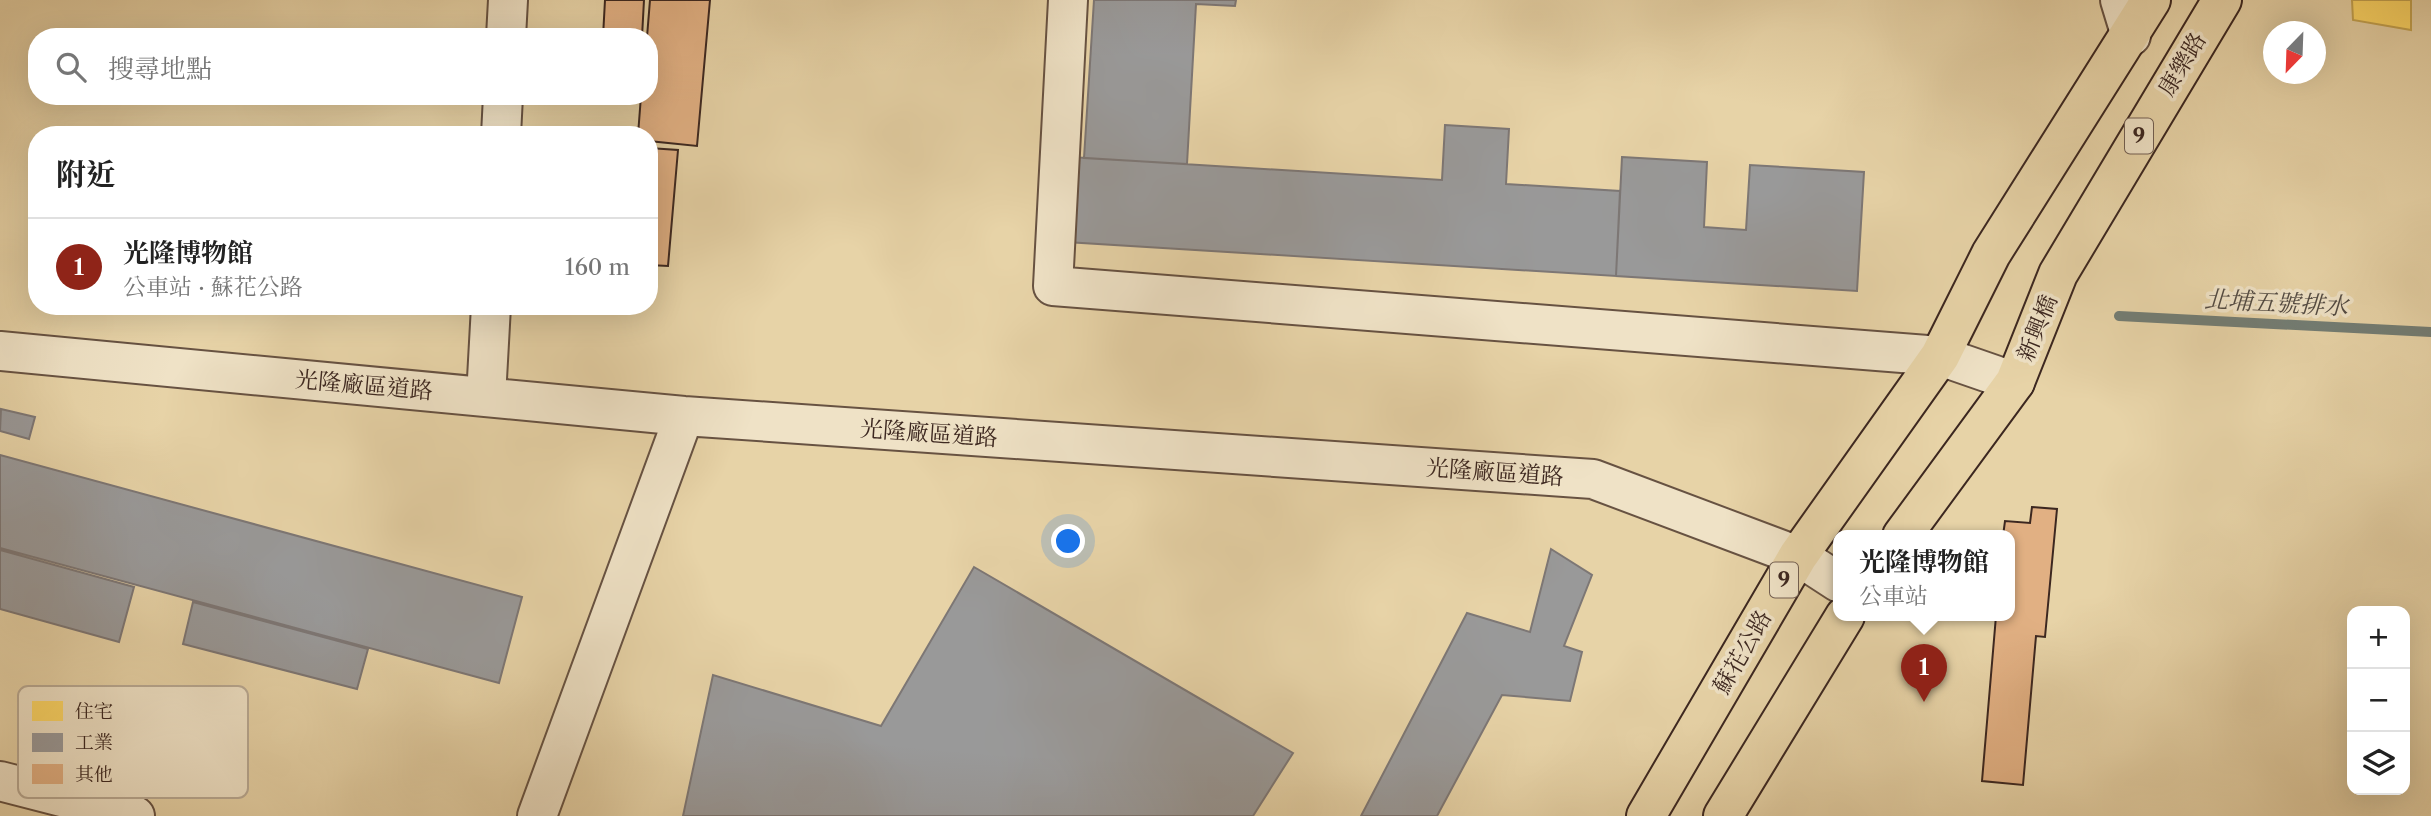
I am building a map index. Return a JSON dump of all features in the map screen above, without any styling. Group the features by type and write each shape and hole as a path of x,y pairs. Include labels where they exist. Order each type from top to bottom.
{"main road":[{"name":"9","path":"1940,356 1991,254 2131,36 2151,0"},
{"name":"康樂路","path":"2058,274 2222,0"},
{"name":"新興橋","path":"2015,382 2058,274"},
{"name":"蘇花公路","path":"1646,816 1798,556 1940,356"},
{"name":"9","path":"1906,530 2015,382"},
{"path":"1723,816 1842,621"}],"street":[{"path":"506,28 508,0"},
{"path":"1068,0 1053,286 1940,356 2015,382"},
{"path":"2120,0 2131,36"},
{"path":"501,126 503,105"},
{"path":"486,397 491,315"},
{"name":"光隆廠區道路","path":"0,351 684,416 1593,479 1798,556 1833,579"},
{"path":"537,816 684,416"},
{"path":"0,781 18,786"},
{"path":"66,798 135,816"}],"building: 住宅":[{"path":"2352,0 2411,0 2411,30 2353,20"}],"building: 工業":[{"path":"1094,0 1236,0 1235,6 1196,4 1187,164 1084,158"},
{"path":"1445,125 1509,129 1506,184 1620,191 1616,276 1050,241 1055,156 1442,180"},
{"path":"1622,157 1707,162 1704,227 1746,230 1750,165 1864,172 1857,291 1616,276"},
{"path":"1,409 35,417 29,439 0,431"},
{"path":"0,455 522,597 499,683 0,548"},
{"path":"1551,549 1592,575 1564,646 1582,652 1570,701 1502,695 1437,816 1361,816 1467,613 1530,632"},
{"path":"0,550 134,587 119,642 0,609"},
{"path":"974,567 1293,753 1253,816 683,816 713,675 881,726"},
{"path":"193,602 368,649 357,689 183,644"}],"building: 其他":[{"path":"605,0 644,0 642,28 603,28"},
{"path":"650,0 710,0 697,146 658,142 658,126 639,126 640,105 658,105 658,28 648,28"},
{"path":"658,149 678,150 668,266 658,265"},
{"path":"2032,507 2057,509 2045,637 2036,636 2023,785 1982,781 1996,621 2015,621 2015,530 2004,530 2005,521 2030,523"}],"waterway":[{"name":"北埔五號排水","path":"2119,316 2431,332"}],"place":[{"name":"光隆博物館","path":"1924,702"}]}
